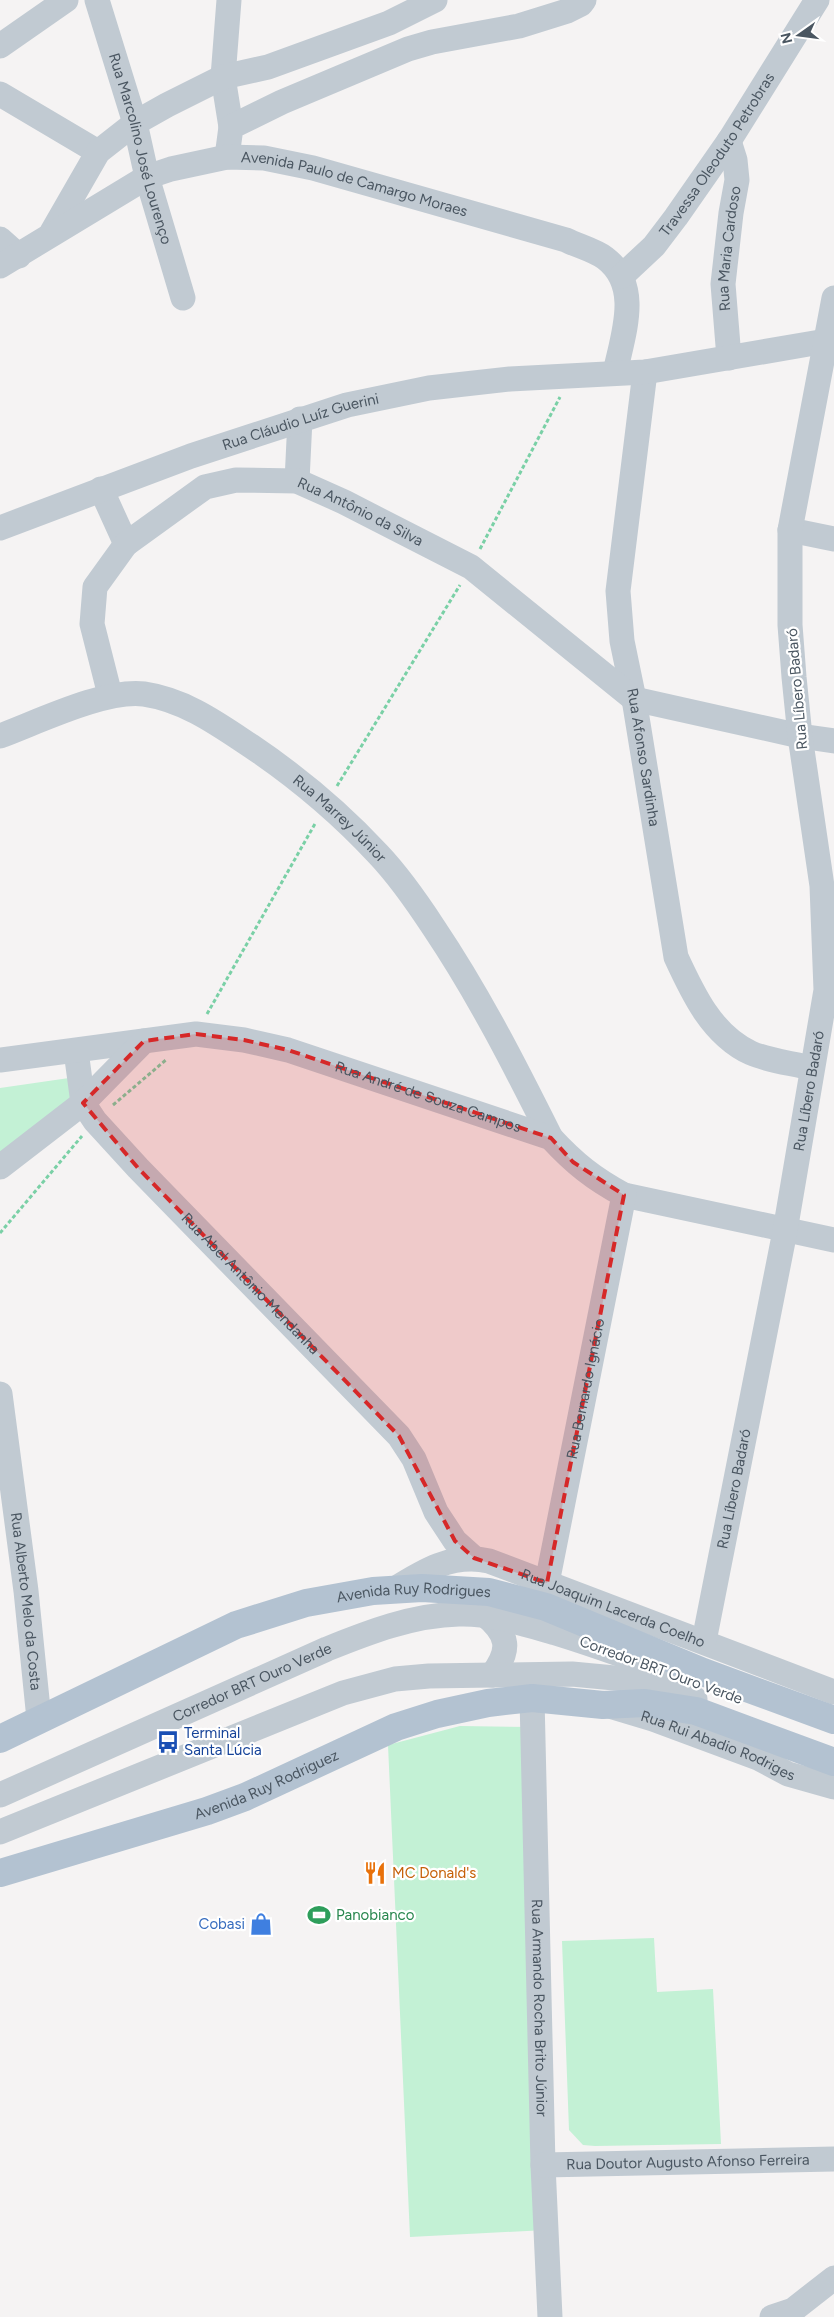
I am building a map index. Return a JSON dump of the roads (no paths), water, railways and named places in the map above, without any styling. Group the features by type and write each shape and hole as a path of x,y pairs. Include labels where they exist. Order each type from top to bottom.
{"main road":[{"name":"Avenida Ruy Rodrigues","path":"0,1739 236,1625 306,1603 348,1595 394,1590 459,1589 518,1598 546,1607 703,1672 834,1720"},
{"path":"532,1698 603,1705 645,1703 696,1711 834,1762"},
{"name":"Avenida Ruy Rodriguez","path":"0,1873 207,1811 245,1797 396,1727 437,1714 488,1703 532,1698"}],"street":[{"path":"0,46 66,0"},
{"name":"Rua Marcolino José Lourenço","path":"97,0 136,123 147,177 183,298"},
{"path":"227,157 231,128 223,77 229,0"},
{"path":"51,234 98,152 136,123 223,77 268,67 389,23 435,0"},
{"path":"231,128 282,102 408,49 432,42 520,26 567,11 581,4 584,0"},
{"name":"Travessa Oleoduto Petrobras","path":"622,276 654,246 729,141 818,0"},
{"path":"0,94 98,152"},
{"name":"Rua Maria Cardoso","path":"729,141 735,160 737,180 731,213 723,284 729,358"},
{"name":"Avenida Paulo de Camargo Moraes","path":"10,261 51,234 147,177 171,168 227,157 264,158 313,168 566,240 604,257 622,276"},
{"path":"0,239 10,261"},
{"path":"615,372 626,324 628,297 622,276"},
{"name":"Rua Líbero Badaró","path":"704,1641 785,1231 811,1068 826,990 822,886 800,736 790,625 790,530 830,342 834,298"},
{"name":"Rua Cláudio Luíz Guerini","path":"0,528 191,456 300,419 348,405 429,388 572,374 645,372 830,342"},
{"name":"Rua Afonso Sardinha","path":"645,372 618,591 622,641 634,699 676,958 707,1016 725,1034 751,1052 811,1068"},
{"path":"297,481 300,419"},
{"path":"191,456 205,487"},
{"name":"Rua Antônio da Silva","path":"110,695 92,624 95,587 126,544 205,487 236,480 297,481 344,502 471,567 634,699"},
{"path":"101,489 126,544"},
{"path":"790,530 834,539"},
{"name":"Rua Marrey Júnior","path":"0,736 110,695 143,694 172,701 205,715 263,754 327,804 379,854 417,902 449,949 479,999 551,1138"},
{"path":"634,699 800,736 834,741"},
{"name":"Rua André de Souza Campos","path":"0,1060 196,1034 244,1040 288,1050 551,1138"},
{"path":"0,1167 89,1112 144,1041"},
{"path":"76,1051 89,1112"},
{"name":"Rua Abel Antônio Mendanha","path":"89,1112 158,1189 399,1436 414,1459 436,1512 455,1541 474,1558"},
{"path":"551,1138 572,1162 597,1180 624,1195 834,1240"},
{"name":"Rua Bernardo Ignácio","path":"547,1583 624,1195"},
{"name":"Rua Alberto Melo da Costa","path":"0,1394 26,1591 39,1719"},
{"name":"Rua Abel Antônio Mendanha","path":"427,1569 436,1546 436,1512"},
{"name":"Rua Joaquim Lacerda Coelho","path":"394,1590 427,1569 446,1562 474,1558 489,1561 704,1641 834,1692"},
{"name":"Corredor BRT Ouro Verde","path":"0,1795 327,1649 378,1629 423,1618 459,1614 485,1616 524,1624 605,1648 834,1734"},
{"path":"485,1616 499,1627 505,1643 503,1661 492,1674"},
{"name":"Corredor BRT Ouro Verde","path":"0,1832 343,1693 372,1684 429,1676 572,1674 625,1679 674,1692 834,1750"},
{"name":"Rua Armando Rocha Brito Júnior","path":"532,1698 543,2165 550,2317"},
{"name":"Rua Rui Abadio Rodriges","path":"603,1705 669,1725 758,1758 788,1774 834,1787"},
{"name":"Rua Doutor Augusto Afonso Ferreira","path":"543,2165 834,2159"},
{"path":"772,2317 793,2310 834,2278"}],"place":[{"name":"Terminal Santa Lúcia","path":"168,1742"},
{"name":"MC Donald's","path":"375,1873"},
{"name":"Panobianco","path":"319,1915"},
{"name":"Cobasi","path":"261,1924"}]}
